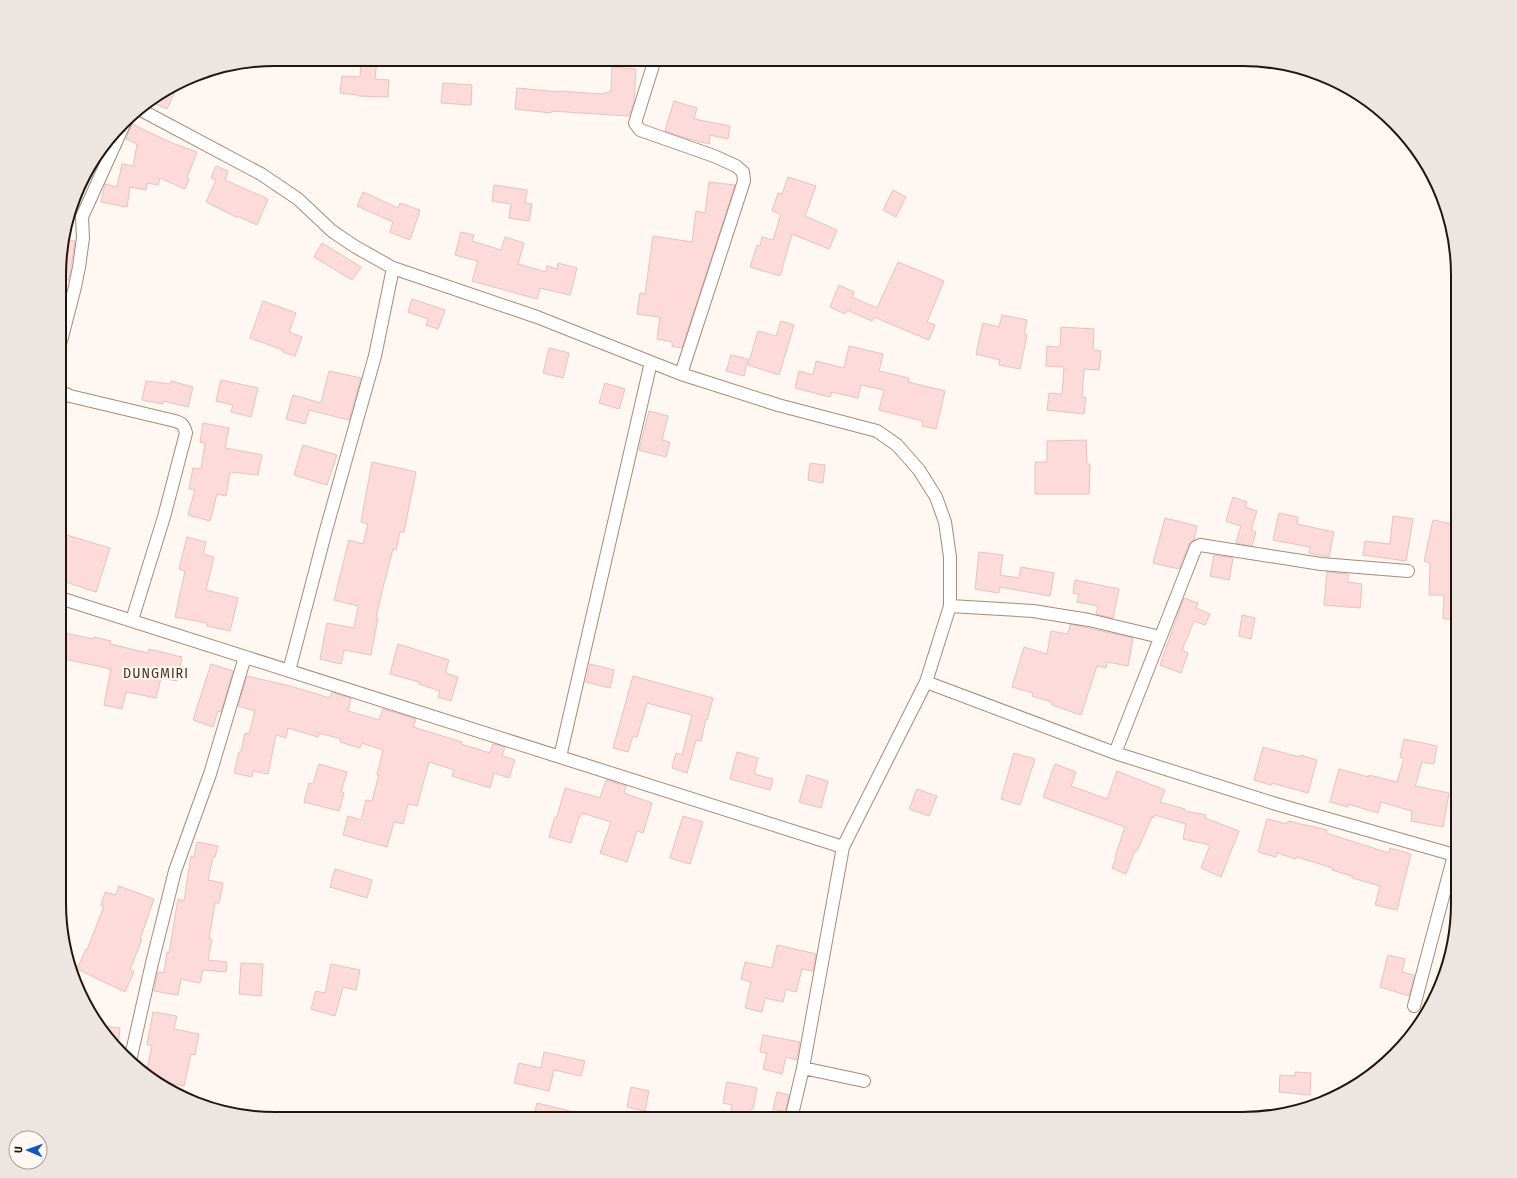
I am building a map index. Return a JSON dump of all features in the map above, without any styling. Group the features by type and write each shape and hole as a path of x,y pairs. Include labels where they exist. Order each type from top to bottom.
{"street":[{"path":"653,66 635,124 640,130 714,156 736,166 743,172 744,181 681,374"},
{"path":"144,112 261,174 298,199 354,246 393,268 537,317 681,374 778,405 876,431 897,445 919,470 936,497 945,522 950,557 950,606 926,682 843,847 803,1068 793,1112"},
{"path":"66,322 79,267 82,238 82,217 118,137"},
{"path":"290,671 326,530 375,356 393,268"},
{"path":"560,757 651,362"},
{"path":"66,394 175,421 183,424 185,428 186,433 164,518 132,620"},
{"path":"1115,753 1196,547 1200,545 1321,564 1408,571"},
{"path":"66,600 843,847"},
{"path":"950,606 1033,611 1088,620 1160,637"},
{"path":"131,1055 175,871 210,774 245,657"},
{"path":"926,682 1115,753 1276,804 1451,854"},
{"path":"1414,1006 1451,873"},
{"path":"803,1068 864,1081"}],"building":[{"path":"361,66 376,66 375,79 389,80 388,97 358,96 340,93 342,76 360,77"},
{"path":"612,67 636,69 634,102 629,116 551,111 551,113 515,109 517,88 602,94 611,91"},
{"path":"443,83 472,85 471,105 441,103"},
{"path":"175,92 167,109 155,104"},
{"path":"674,101 697,108 694,119 730,126 728,139 710,135 709,144 665,131"},
{"path":"132,124 172,143 197,152 187,178 189,179 185,189 160,178 158,185 147,183 146,190 130,187 127,207 101,202 105,184 117,187 122,164 133,166 137,144 126,139"},
{"path":"216,166 228,171 225,180 268,199 257,225 237,216 236,217 206,202 216,180 211,178"},
{"path":"788,177 816,186 805,216 837,230 829,249 792,234 780,276 750,267 757,245 760,246 762,237 773,240 781,214 772,211 778,193 782,194"},
{"path":"709,182 735,185 682,348 672,346 672,342 657,339 660,317 637,314 640,293 645,294 653,236 692,242 696,211 705,213"},
{"path":"494,185 527,190 525,203 532,204 529,221 509,218 511,204 492,201"},
{"path":"893,190 906,197 896,217 883,210"},
{"path":"363,192 398,208 400,203 420,210 410,240 390,232 393,222 357,206"},
{"path":"461,232 474,235 472,241 501,250 505,237 524,243 518,264 546,272 547,266 557,269 558,263 577,268 570,295 540,288 537,299 472,281 478,261 455,255"},
{"path":"69,240 75,241 69,280 66,280 66,262"},
{"path":"322,243 361,267 352,280 314,257"},
{"path":"898,262 944,281 927,322 935,325 929,340 874,317 872,321 847,310 845,314 830,307 839,285 854,292 852,297 877,308"},
{"path":"412,299 445,310 438,329 426,325 428,319 408,312"},
{"path":"263,301 296,313 289,332 302,337 295,356 250,338"},
{"path":"1002,315 1027,320 1024,334 1027,335 1020,369 999,365 1000,360 976,354 983,323 999,327"},
{"path":"781,321 794,325 779,375 748,365 758,331 776,336"},
{"path":"1061,327 1094,329 1093,350 1101,351 1099,370 1084,369 1082,397 1086,397 1084,414 1047,410 1049,393 1062,394 1064,367 1046,366 1047,346 1060,347"},
{"path":"849,346 883,354 879,371 909,378 908,382 945,391 936,429 922,426 923,421 879,410 884,390 861,385 858,398 832,392 830,397 795,388 799,371 813,375 816,361 844,368"},
{"path":"549,348 569,353 563,378 543,373"},
{"path":"731,355 748,359 744,376 726,371"},
{"path":"329,371 361,378 349,420 309,410 305,424 286,419 293,395 321,403"},
{"path":"221,380 258,388 251,417 231,412 233,405 216,401"},
{"path":"146,381 171,384 171,381 193,387 188,407 163,401 163,404 142,400"},
{"path":"605,383 625,389 619,409 599,403"},
{"path":"649,411 668,416 662,440 670,442 666,457 639,450"},
{"path":"203,423 229,428 225,448 262,455 258,475 230,472 226,496 217,494 210,521 188,515 195,490 189,489 193,468 201,469 205,443 200,442"},
{"path":"1086,440 1087,464 1090,464 1089,494 1035,494 1035,462 1047,462 1047,441"},
{"path":"303,445 337,455 327,485 294,475"},
{"path":"372,462 416,472 404,532 400,532 396,550 393,549 382,591 376,618 378,618 371,655 344,650 341,664 320,659 327,623 354,628 358,606 334,600 349,540 363,544 368,524 361,522"},
{"path":"810,463 825,465 823,483 808,480"},
{"path":"1233,497 1247,502 1245,507 1257,511 1251,530 1256,532 1252,546 1236,543 1241,526 1226,521"},
{"path":"1279,513 1298,517 1297,524 1334,532 1329,557 1309,553 1310,547 1273,540"},
{"path":"1393,516 1413,519 1406,561 1363,555 1365,541 1390,544"},
{"path":"1165,518 1197,526 1194,540 1189,544 1179,569 1153,563"},
{"path":"1433,520 1451,524 1451,619 1443,619 1444,595 1429,595 1430,563 1424,561"},
{"path":"66,535 110,548 96,592 66,582"},
{"path":"187,537 206,542 203,554 214,557 206,590 238,598 230,631 207,626 207,623 175,617 185,571 179,569"},
{"path":"979,552 1003,555 1000,575 1019,578 1021,567 1054,573 1050,596 1000,587 999,593 975,589"},
{"path":"1214,555 1233,558 1229,580 1210,576"},
{"path":"1327,572 1348,574 1348,582 1362,584 1360,608 1324,605"},
{"path":"1075,580 1119,589 1113,618 1096,614 1098,606 1077,602 1079,594 1073,593"},
{"path":"1184,598 1198,603 1196,608 1210,614 1205,625 1194,621 1182,650 1188,653 1181,673 1160,665"},
{"path":"1242,615 1255,618 1251,639 1239,636"},
{"path":"1070,624 1133,638 1128,666 1107,662 1106,668 1097,666 1081,715 1052,705 1052,702 1032,696 1033,693 1012,687 1024,647 1047,654 1051,631 1068,634"},
{"path":"66,633 111,641 110,644 148,653 149,649 182,657 177,681 161,678 156,698 126,692 122,709 104,705 111,669 66,659"},
{"path":"398,644 449,660 445,673 458,677 451,701 438,697 440,691 419,684 419,682 390,674"},
{"path":"211,664 233,671 221,712 218,711 213,727 193,720"},
{"path":"590,664 614,670 610,688 586,682"},
{"path":"247,676 290,686 330,698 332,692 351,698 348,711 379,720 383,709 416,719 413,727 462,742 461,744 490,753 493,744 505,747 502,756 515,760 509,778 494,773 490,788 452,776 454,770 429,762 417,806 408,804 403,824 394,822 387,847 343,835 348,816 361,820 366,800 372,801 379,775 377,775 383,750 362,743 360,748 340,742 341,739 319,733 318,737 288,728 286,738 276,735 268,774 253,771 252,777 234,773 245,733 249,734 255,711 238,706"},
{"path":"633,676 713,698 701,741 696,740 687,773 672,768 676,753 682,755 692,715 647,703 637,737 633,736 628,752 613,748"},
{"path":"1404,739 1437,746 1434,764 1422,762 1415,786 1449,793 1443,827 1411,821 1412,811 1381,802 1378,813 1348,804 1348,807 1330,802 1339,769 1369,777 1369,775 1397,782 1404,758 1400,757"},
{"path":"1263,747 1299,757 1300,755 1317,760 1308,793 1272,783 1271,785 1254,780"},
{"path":"737,752 758,758 754,774 773,779 770,790 730,779"},
{"path":"1014,753 1035,759 1020,805 1001,799"},
{"path":"319,764 347,772 341,792 344,793 339,811 304,802 309,783 313,784"},
{"path":"1055,764 1076,772 1071,786 1107,799 1117,771 1165,790 1160,802 1185,809 1185,811 1206,815 1205,818 1239,831 1221,877 1201,868 1210,845 1183,839 1186,824 1155,815 1154,818 1152,817 1137,851 1135,850 1126,874 1112,868 1125,827 1043,797"},
{"path":"807,775 828,781 821,808 799,802"},
{"path":"606,780 626,786 624,793 652,803 643,833 637,831 627,862 600,853 611,822 582,813 579,817 571,843 549,837 555,817 557,817 565,788 600,798"},
{"path":"917,789 937,796 929,816 909,809"},
{"path":"683,816 703,822 690,864 670,858"},
{"path":"1267,819 1287,824 1288,821 1327,830 1326,833 1389,853 1390,848 1411,854 1397,910 1375,905 1380,886 1352,878 1352,876 1332,870 1333,868 1297,857 1296,859 1277,853 1276,857 1258,852"},
{"path":"197,842 218,846 215,857 213,857 208,880 223,883 219,903 215,903 209,939 212,939 208,960 227,962 226,972 203,970 200,983 181,979 178,995 154,991 158,972 164,973 178,899 184,901 191,856 194,857"},
{"path":"335,869 372,880 367,898 330,887"},
{"path":"119,886 154,899 140,939 142,939 130,970 134,972 125,992 77,969 86,949 87,950 104,906 101,906 105,892 116,895"},
{"path":"777,945 816,954 813,971 802,969 796,992 786,989 783,1002 765,998 762,1012 745,1008 751,982 741,979 745,962 772,968"},
{"path":"1388,955 1405,959 1402,972 1414,975 1409,996 1380,987"},
{"path":"241,963 263,964 261,996 239,994"},
{"path":"331,964 360,970 356,990 343,987 335,1016 311,1009 316,991 325,993"},
{"path":"153,1012 177,1016 174,1029 199,1034 195,1055 191,1054 184,1086 169,1083 147,1068 152,1046 147,1045"},
{"path":"106,1026 120,1028 118,1042"},
{"path":"763,1035 800,1042 796,1060 786,1057 782,1074 763,1069 767,1053 760,1052"},
{"path":"544,1052 585,1061 581,1076 554,1070 549,1091 514,1083 519,1063 541,1068"},
{"path":"1295,1072 1311,1073 1310,1095 1279,1092 1280,1075 1295,1076"},
{"path":"727,1082 757,1088 753,1109 751,1109 750,1112 731,1112 732,1105 723,1103"},
{"path":"631,1087 649,1091 645,1111 627,1107"},
{"path":"777,1092 789,1095 785,1112 773,1109"},
{"path":"537,1103 574,1112 535,1112"}],"district":[{"name":"DUNGMIRI","path":"156,673"}]}
